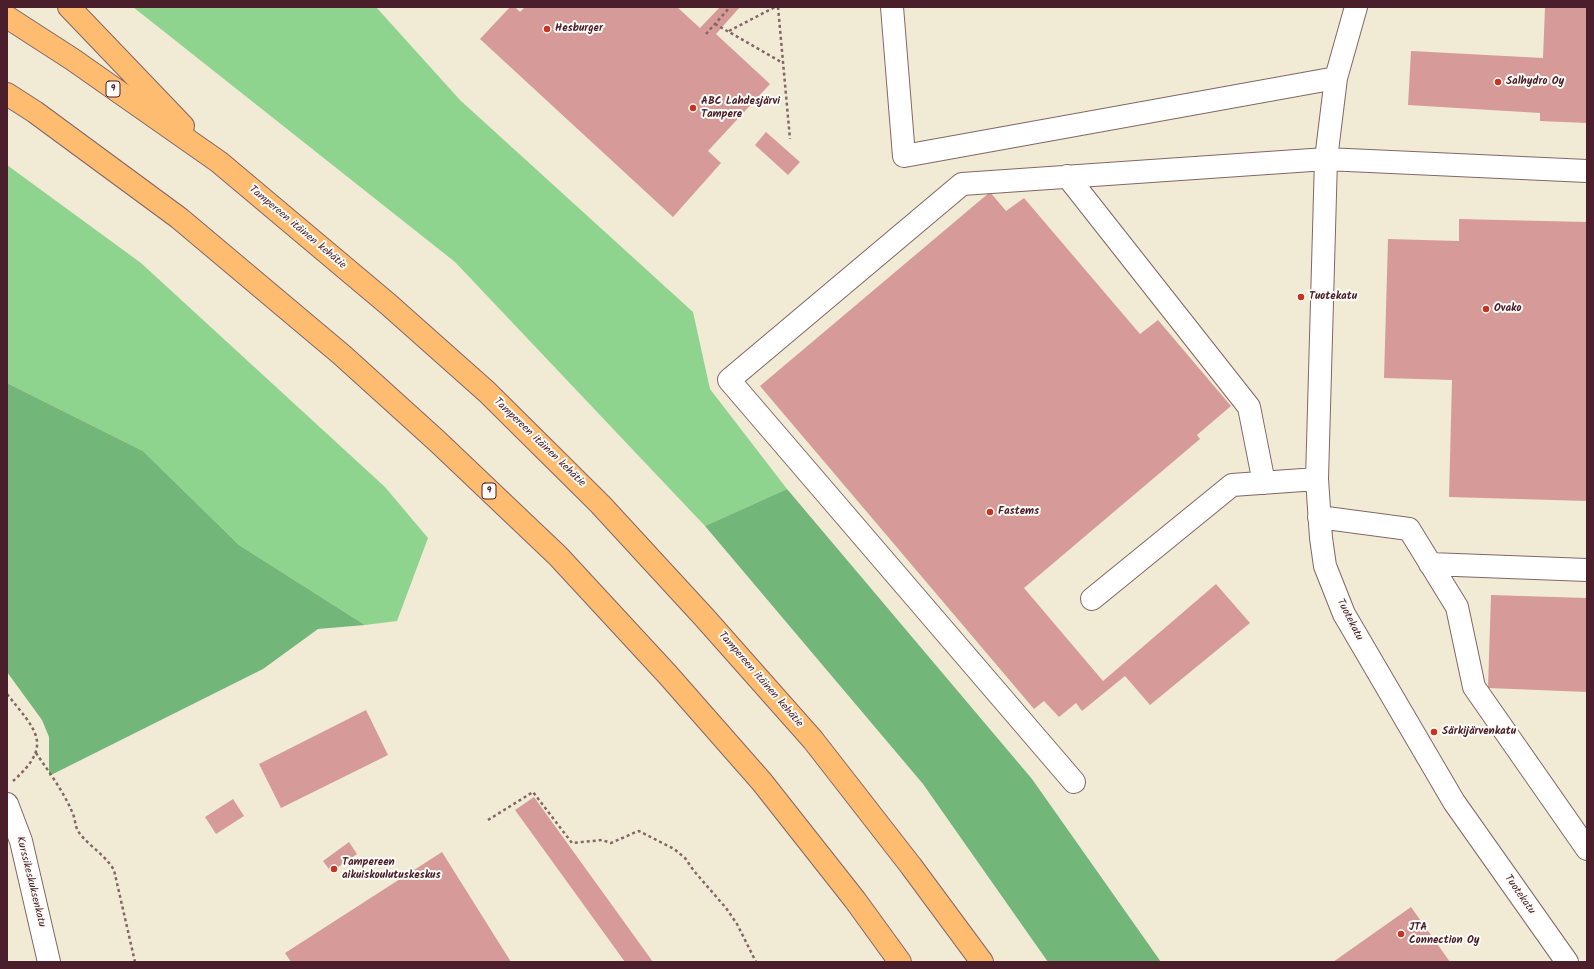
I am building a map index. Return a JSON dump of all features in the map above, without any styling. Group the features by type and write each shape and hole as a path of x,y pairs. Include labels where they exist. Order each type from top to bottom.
{"highway":[{"path":"69,7 219,162"},
{"name":"Tampereen itäinen kehätie","path":"7,17 72,59 219,162 388,304 487,392 600,504 704,617 813,740 911,866 982,962"},
{"name":"9","path":"7,94 35,112 179,218 342,355 437,441 558,556 668,675 762,782 855,900 900,962"}],"street":[{"path":"892,7 904,156 1336,78"},
{"name":"Tuotekatu","path":"1356,7 1336,78 1326,159 1317,479 1319,517 1325,566 1344,614 1454,802 1566,962"},
{"path":"1074,782 729,380 962,184 1326,159 1587,171"},
{"path":"1067,176 1249,407 1264,483"},
{"path":"1092,599 1232,485 1317,479"},
{"path":"1319,517 1409,529 1457,607 1474,688 1587,849"},
{"path":"1430,564 1587,570"},
{"name":"Kurssikeskuksenkatu","path":"7,804 21,841 49,962"}],"path":[{"path":"706,34 730,7"},
{"path":"728,31 774,7 783,63 790,139"},
{"path":"715,24 783,63"},
{"path":"7,694 31,725 36,735 36,753 33,761 26,770 12,782"},
{"path":"36,753 56,781 73,814 77,829 84,838 109,861 114,870 135,962"},
{"path":"488,820 533,792 572,843 602,840 611,843 636,832 643,832 674,849 685,858 732,916 756,962"}],"green space":[{"path":"133,7 376,7 460,100 693,312 710,389 787,489 705,526 455,262"},
{"path":"7,165 141,263 385,487 428,538 397,621 365,625 239,545 143,451 7,383"},
{"path":"7,383 143,451 239,545 365,625 318,629 263,669 49,776 49,737 42,720 7,672"},
{"path":"787,489 1032,779 1161,962 1048,962 923,784 705,526"}],"building":[{"path":"510,7 515,7 520,12 525,7 677,7 700,28 720,7 740,7 716,34 770,84 708,151 721,163 673,217 480,39"},
{"name":"Salhydro Oy","path":"1545,7 1587,7 1587,123 1540,121 1540,113 1408,105 1411,51 1543,58"},
{"path":"766,132 800,162 788,175 755,145"},
{"name":"Fastems","path":"990,192 1006,211 1024,198 1140,334 1158,320 1231,406 1197,435 1200,439 1024,588 1103,681 1216,584 1250,623 1150,705 1125,676 1082,711 1076,703 1059,717 1044,701 1034,709 760,386"},
{"name":"Ovako","path":"1459,219 1587,222 1587,501 1449,497 1452,380 1384,378 1388,239 1459,241"},
{"path":"1491,595 1587,598 1587,692 1488,688"},
{"path":"366,710 388,755 281,808 259,764"},
{"path":"534,797 653,962 625,962 515,810"},
{"path":"233,799 244,816 216,834 205,817"},
{"path":"349,842 357,854 331,872 323,861"},
{"path":"442,852 511,962 291,962 285,953"},
{"name":"JTA Connection Oy","path":"1411,907 1450,962 1333,962"}],"place":[{"name":"Hesburger","path":"547,29"},
{"name":"Salhydro Oy","path":"1498,82"},
{"name":"ABC Lahdesjärvi Tampere","path":"693,108"},
{"name":"Tuotekatu","path":"1301,297"},
{"name":"Ovako","path":"1486,309"},
{"name":"Fastems","path":"990,512"},
{"name":"Särkijärvenkatu","path":"1434,732"},
{"name":"Tampereen aikuiskoulutuskeskus","path":"334,869"},
{"name":"JTA Connection Oy","path":"1401,934"}]}
